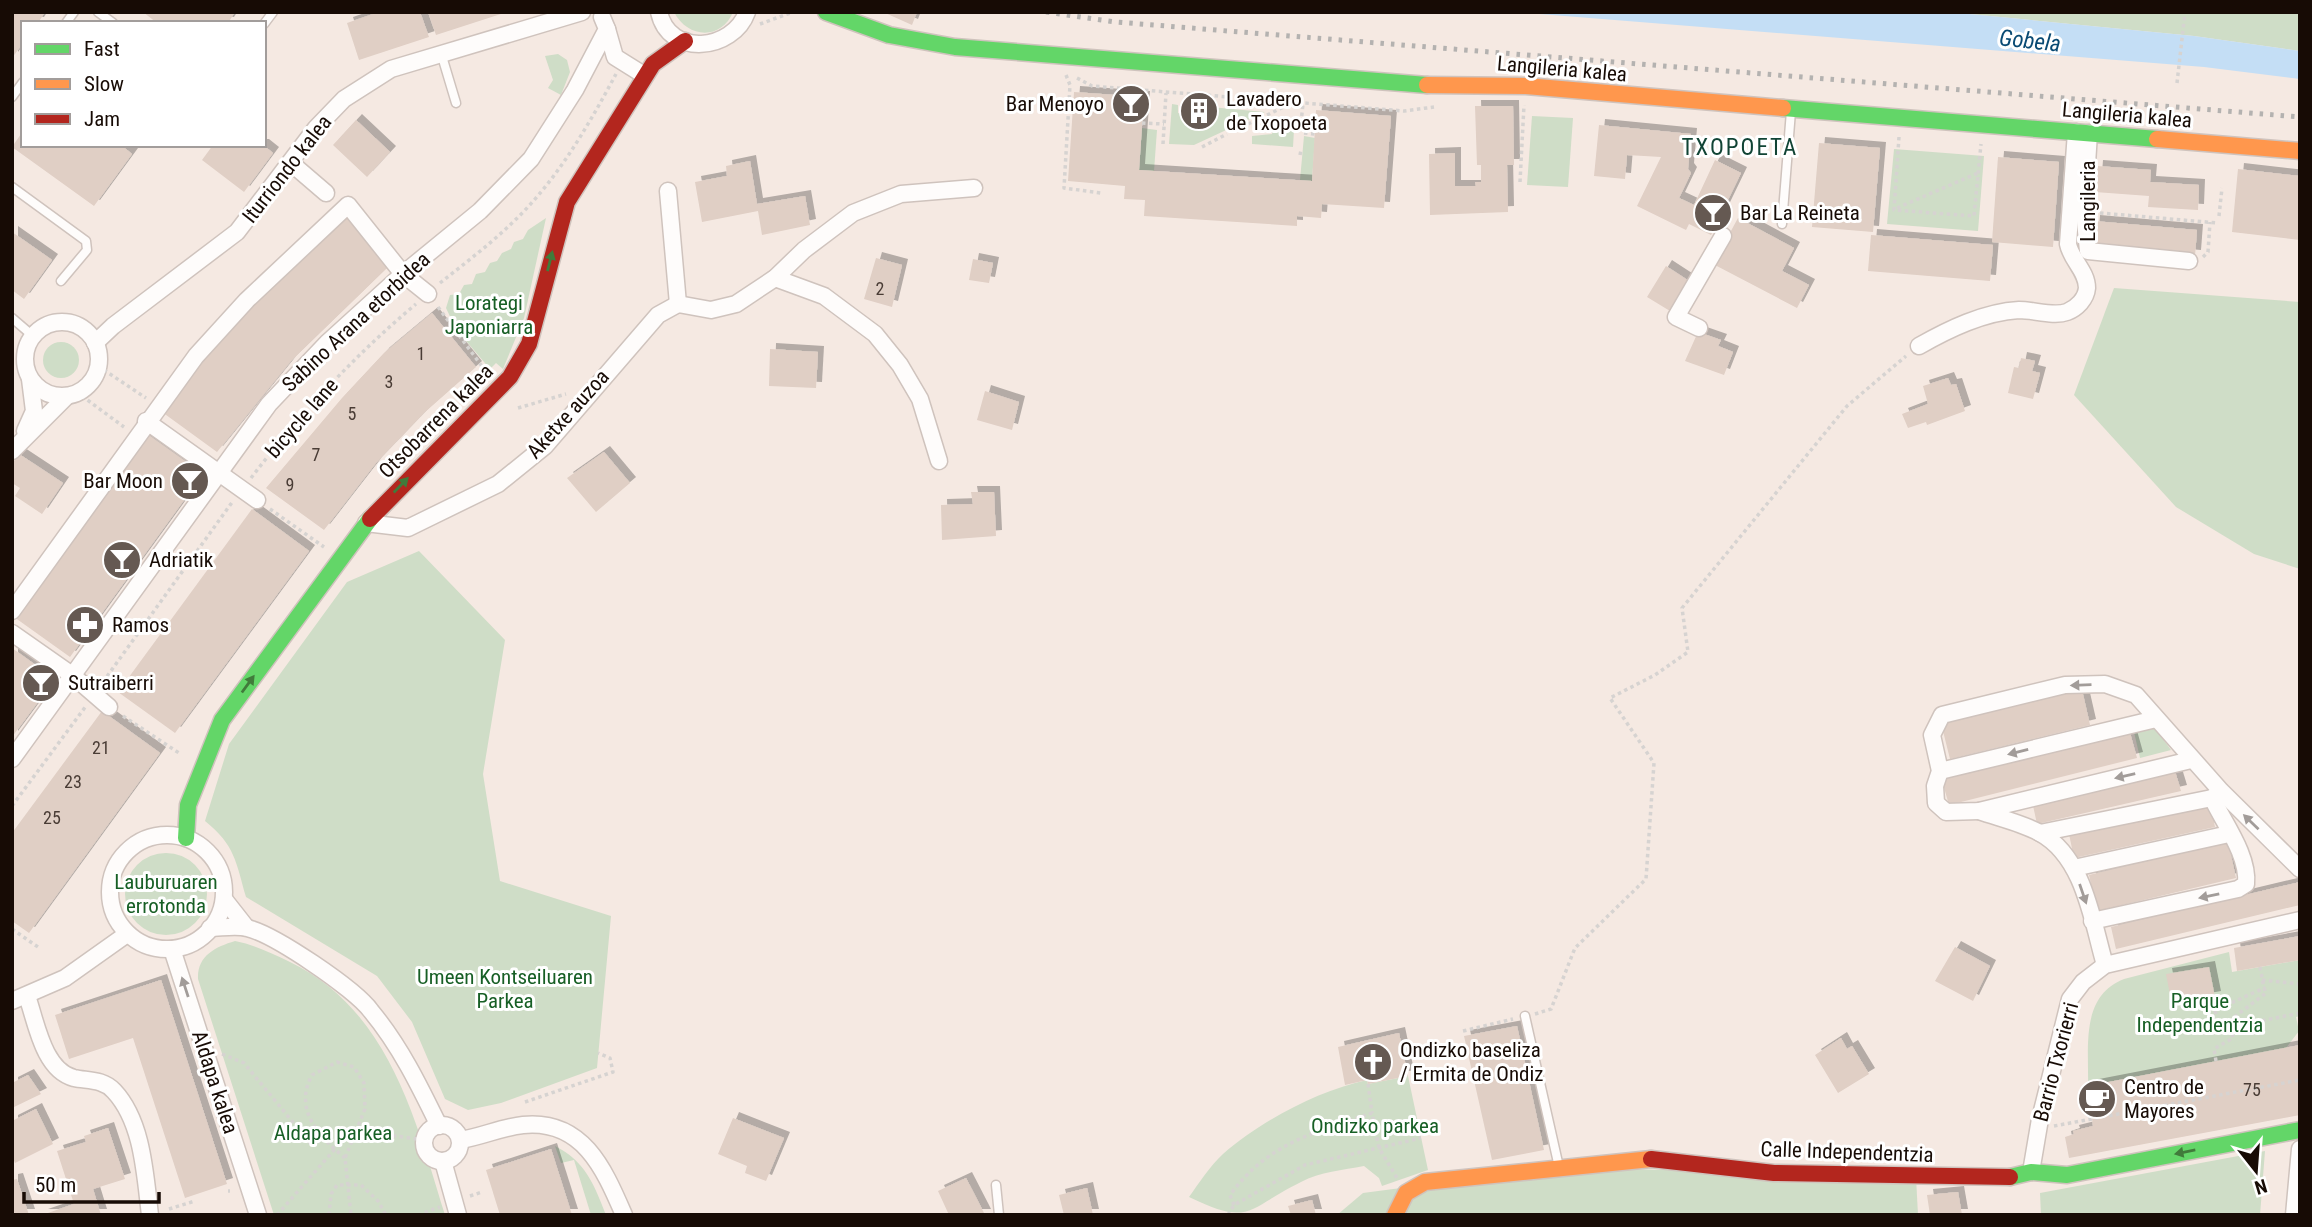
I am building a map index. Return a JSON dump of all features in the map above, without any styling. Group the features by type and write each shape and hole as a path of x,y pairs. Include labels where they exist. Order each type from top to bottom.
{"street":[{"name":"Iturriondo kalea","path":"95,343 113,326 237,232 316,128 344,99 391,69 582,12"},
{"name":"Langileria kalea","path":"826,12 858,27 901,40 955,47 1408,85 1526,86 2300,151"},
{"path":"657,13 667,30 685,41 707,44 722,41 750,15"},
{"name":"Sabino Arana etorbidea","path":"12,759 217,472 269,404 327,343 402,274 481,211 531,159 575,90 605,23 615,57 622,61"},
{"path":"622,61 646,68 685,41"},
{"name":"Otsobarrena kalea","path":"186,838 188,805 211,741 222,720 366,523 500,388 523,358 567,202 646,68"},
{"path":"1919,346 1987,316 2019,310 2060,313 2076,307 2084,299 2087,289 2085,277 2070,254 2068,244 2083,132"},
{"name":"Langileria","path":"2083,132 2084,211 2088,251 2189,261"},
{"path":"291,163 326,193"},
{"path":"668,191 678,304 711,310 736,304 775,278 804,250 853,214 901,194 974,188"},
{"path":"12,611 146,421 196,356 247,300 348,205 402,274 428,294"},
{"path":"1699,328 1676,317 1723,236"},
{"path":"775,278 824,296 875,334 900,365 920,399 939,461"},
{"name":"Aketxe auzoa","path":"366,523 408,528 498,484 545,446 593,387 658,315 678,304"},
{"path":"54,323 78,326 95,343 98,366 87,386 72,394 17,445 34,411 24,357 33,336 54,323"},
{"path":"30,379 46,393 72,394"},
{"path":"146,421 257,500"},
{"path":"12,633 72,675 93,696 109,707"},
{"path":"2191,760 1979,811 1946,812 1936,803 1934,786 1940,771 1932,735 1942,715 2065,685 2105,684 2136,695 2191,760 2216,795 2300,869"},
{"path":"1940,771 2156,719"},
{"path":"2040,833 2216,795"},
{"path":"2092,921 2238,889 2246,884 2247,875 2216,795"},
{"path":"167,835 188,805"},
{"path":"1979,811 2040,833 2065,851 2074,868 2105,964"},
{"path":"2074,868 2230,834"},
{"path":"167,835 186,838 203,847 216,862 223,880 223,899 218,917 210,928 191,944 172,949 141,943 127,934 113,909 110,880 118,862 131,847 148,838 167,835"},
{"path":"223,899 246,927 299,954 369,1008 405,1058 439,1126"},
{"name":"Barrio Txorierri","path":"2031,1172 2038,1129 2070,999 2083,982 2105,964 2300,920"},
{"path":"210,928 246,927"},
{"path":"127,934 85,966 20,999 55,1067 71,1078 96,1080 113,1090 129,1115 143,1161 150,1215"},
{"name":"Aldapa kalea","path":"172,949 258,1215"},
{"path":"460,1140 523,1125 551,1126 570,1134 589,1147 603,1166 624,1215"},
{"path":"458,1215 443,1161 428,1154 425,1140 429,1132 439,1126 450,1127 460,1140"},
{"name":"Calle Independentzia","path":"1400,1204 1424,1182 1656,1159 1774,1173 1916,1177 2012,1177 2031,1172 2067,1175 2300,1130"},
{"path":"443,1161 454,1156 460,1140"},
{"path":"2294,1215 2300,1149"}],"lane":[{"path":"441,53 456,103"},
{"path":"1782,224 1791,108"},
{"path":"12,187 86,240 87,250 61,281"},
{"path":"14,321 33,336"},
{"path":"1525,1016 1559,1167"},
{"path":"996,1185 999,1215"}],"path":[{"path":"2176,83 2185,12"},
{"name":"bicycle lane","path":"12,806 242,489 296,420 353,361 512,223 538,194 583,133 622,61"},
{"path":"1063,71 1070,85 1064,188 1101,193"},
{"path":"1092,86 1410,112 1439,106"},
{"path":"1163,144 1166,92"},
{"name":"Langileria kalea","path":"1512,101 1525,102 1520,182"},
{"path":"1248,124 1292,103"},
{"path":"1301,122 1303,104"},
{"path":"1894,210 1900,117"},
{"path":"1142,123 1164,124"},
{"path":"1304,133 1315,134"},
{"path":"1202,147 1227,134"},
{"path":"1894,210 1974,216 1981,138"},
{"path":"1894,210 1978,173"},
{"path":"2219,216 2222,188"},
{"path":"2084,211 2218,223"},
{"path":"2189,261 2199,261 2208,251 2210,222"},
{"path":"428,294 490,377"},
{"path":"1463,1031 1551,1009 1575,948 1646,878 1654,764 1610,698 1655,675 1688,652 1682,608 1847,406 1919,346"},
{"path":"98,366 158,406"},
{"path":"518,408 593,387"},
{"path":"72,394 136,436"},
{"path":"257,500 326,550"},
{"path":"109,707 179,753"},
{"path":"12,929 38,947"},
{"path":"2216,1061 2214,1049 2233,1038 2229,1020 2266,993 2260,967"},
{"path":"2262,980 2300,984"},
{"path":"2194,1033 2220,1008 2264,988"},
{"path":"2231,1027 2300,1013"},
{"path":"218,1054 244,1063 310,1143 323,1139"},
{"path":"525,1102 613,1072 610,1058 598,1054"},
{"path":"345,1158 316,1133 304,1102 306,1085 316,1070 337,1062 354,1067 364,1083 365,1109 345,1158 351,1215"},
{"path":"2038,1129 2300,1080"},
{"path":"1368,1084 1379,1148 1400,1204"},
{"path":"1234,1205 1230,1195 1265,1156 1302,1138 1373,1113"},
{"path":"358,1131 425,1140"},
{"path":"1228,1215 1234,1205 1305,1165 1421,1138"},
{"path":"277,1215 335,1149"},
{"path":"329,1215 331,1194 337,1185 360,1185 378,1201 386,1215"},
{"path":"169,1209 195,1201"}],"green space":[{"path":"674,12 733,12 721,28 704,33 687,27"},
{"path":"1949,12 2300,12 2300,51 2194,36"},
{"path":"558,54 567,60 570,72 561,95 548,88 553,80 545,56"},
{"path":"1172,104 1178,105 1178,113 1209,121 1210,107 1265,112 1194,145 1169,144"},
{"path":"1532,116 1573,118 1568,187 1527,185"},
{"path":"1142,128 1157,130 1154,171 1139,170"},
{"path":"1273,128 1294,130 1293,147 1252,144 1252,136 1272,134"},
{"path":"1304,136 1315,138 1312,181 1300,180"},
{"path":"1894,149 1984,156 1978,231 1887,224"},
{"name":"Lorategi Japoniarra","path":"546,218 524,318 503,369 496,363 490,369 456,329 446,308 450,295 459,294 464,285 472,284 476,274 485,272 490,263 497,261 502,253 511,249 514,242 523,239 528,230"},
{"path":"2114,288 2300,302 2300,569 2254,554 2176,507 2074,395"},
{"path":"61,342 74,347 79,360 74,373 61,378 48,373 43,360 48,347"},
{"name":"Umeen Kontseiluaren Parkea","path":"419,551 505,640 483,774 500,881 611,916 597,1068 501,1103 468,1110 445,1099 412,1022 377,976 246,897 229,846 205,821 229,744 347,582"},
{"path":"2155,728 2171,750 2140,758 2134,732"},
{"name":"Lauburuaren errotonda","path":"166,853 182,856 195,865 204,878 207,894 204,910 195,923 182,932 166,935 150,932 137,923 128,910 125,894 128,878 137,865 150,856"},
{"name":"Aldapa parkea","path":"235,941 276,955 324,983 352,1008 375,1038 409,1105 445,1215 274,1215 198,979 198,971 204,958 221,946"},
{"name":"Parque Independentzia","path":"2229,952 2232,972 2300,960 2300,1016 2296,1017 2299,1031 2286,1048 2088,1086 2090,1024 2100,997 2110,987 2124,979"},
{"name":"Ondizko parkea","path":"1408,1076 1428,1170 1382,1186 1379,1178 1364,1166 1332,1172 1308,1179 1258,1207 1237,1213 1209,1206 1189,1197 1223,1154 1254,1130 1290,1109 1348,1085 1367,1080 1368,1084"},
{"path":"555,1146 565,1152 581,1166 593,1184 606,1215 591,1215 574,1160 561,1163"},
{"path":"2265,1151 2260,1215 2041,1215 2040,1193"},
{"path":"1559,1167 1916,1177 1918,1215 1337,1215 1363,1193"}],"water":[{"name":"Gobela","path":"1514,12 1949,12 2194,36 2300,51 2300,79 2204,67"}],"building":[{"path":"12,12 45,12 39,21 21,21 21,46 12,58"},
{"path":"143,12 235,12 229,21 154,21"},
{"path":"379,12 420,12 429,37 359,60 347,23"},
{"path":"428,12 503,12 504,13 436,35"},
{"path":"883,12 917,12 912,25"},
{"path":"1074,92 1144,97 1139,170 1312,181 1316,110 1391,116 1384,208 1322,204 1321,218 1297,216 1297,226 1144,216 1145,200 1124,199 1125,186 1068,181"},
{"name":"Lavadero de Txopoeta","path":"1189,105 1210,107 1209,122 1187,120"},
{"path":"1475,106 1513,106 1514,165 1507,165 1508,212 1430,215 1429,154 1455,153 1455,186 1476,186 1475,182 1481,182 1481,165 1477,165"},
{"path":"356,120 390,152 367,177 333,145"},
{"path":"1599,125 1691,134 1688,169 1691,173 1679,198 1694,205 1715,160 1741,173 1711,235 1689,224 1686,230 1637,206 1661,157 1627,155 1625,179 1594,176"},
{"path":"21,134 21,147 123,147 132,154 94,206 12,147"},
{"path":"1819,143 1880,148 1873,232 1812,227"},
{"path":"212,147 266,147 273,153 244,192 202,160"},
{"path":"1998,157 2059,162 2053,247 1992,242"},
{"path":"750,161 757,204 805,196 810,225 762,235 758,211 702,222 695,182 727,176 726,166"},
{"path":"2097,166 2151,170 2150,182 2199,185 2198,210 2148,207 2149,196 2095,192"},
{"path":"2238,169 2300,176 2300,240 2232,232"},
{"path":"348,212 388,267 291,361 217,452 162,412 185,380 263,291"},
{"path":"1738,218 1794,248 1782,271 1809,285 1797,308 1713,264"},
{"path":"2094,221 2197,230 2195,256 2092,247"},
{"path":"12,232 52,260 24,299 12,290"},
{"path":"1871,235 1993,245 1990,281 1868,271"},
{"path":"876,258 902,265 892,307 864,299"},
{"path":"973,259 993,263 989,283 969,280"},
{"path":"1666,266 1692,283 1670,311 1647,297"},
{"path":"432,313 476,367 424,413 376,463 324,530 266,488 384,353"},
{"path":"1698,332 1721,340 1718,346 1733,352 1724,375 1685,361"},
{"path":"770,349 818,352 816,388 769,386"},
{"path":"2021,358 2035,361 2032,371 2040,373 2033,399 2008,393 2014,367 2019,368"},
{"path":"1948,378 1951,385 1956,384 1965,411 1927,425 1926,422 1908,428 1902,414 1928,404 1923,386"},
{"path":"985,391 1019,402 1012,430 977,420"},
{"path":"147,434 203,474 70,657 14,617"},
{"path":"604,452 630,483 596,512 567,478"},
{"path":"19,454 63,483 42,514 15,496 20,488 12,483 12,464"},
{"path":"971,492 994,492 996,536 942,540 941,505 973,504"},
{"path":"252,509 309,551 175,733 118,692"},
{"path":"12,648 55,679 12,737"},
{"path":"2082,690 2090,725 1950,759 1941,723"},
{"path":"102,711 160,753 29,933 12,921 12,833"},
{"path":"2130,733 2137,758 1949,805 1941,777"},
{"path":"2174,768 2181,791 2037,824 2032,801"},
{"path":"2210,803 2215,827 2074,858 2069,834"},
{"path":"2228,842 2236,878 2097,911 2089,875"},
{"path":"2300,882 2300,905 2116,949 2111,927"},
{"path":"2300,936 2300,960 2237,971 2234,948"},
{"path":"1955,947 1990,966 1973,1001 1935,981"},
{"path":"2209,967 2215,997 2172,1005 2166,974"},
{"path":"161,980 227,1184 185,1198 133,1038 69,1059 55,1015"},
{"path":"1517,1026 1544,1150 1492,1160 1464,1036"},
{"name":"Ondizko baseliza / Ermita de Ondiz","path":"1399,1033 1408,1076 1368,1084 1367,1080 1345,1085 1338,1047"},
{"path":"1841,1038 1847,1049 1852,1046 1869,1074 1838,1093 1815,1055"},
{"path":"2300,1045 2300,1115 2069,1158 2065,1137 2074,1134 2073,1131 2093,1126 2088,1086"},
{"path":"28,1075 41,1094 12,1108 12,1083"},
{"path":"36,1109 53,1144 15,1163 12,1156 12,1121"},
{"path":"733,1118 784,1138 766,1181 745,1173 747,1166 718,1154"},
{"path":"108,1128 125,1179 93,1189 101,1215 42,1215 74,1204 57,1151 86,1142 84,1136"},
{"path":"551,1149 572,1215 500,1215 486,1170"},
{"path":"966,1178 985,1215 949,1215 938,1191"},
{"path":"17,1179 29,1215 12,1215 12,1180"},
{"path":"1087,1188 1093,1215 1064,1215 1059,1195"},
{"path":"1958,1192 1962,1215 1930,1215 1927,1195"},
{"path":"1312,1200 1316,1215 1291,1215 1288,1206"}],"railway":[{"path":"1046,12 1116,22 2300,117"}],"traffic: fast":[{"path":"826,12 889,35 955,47 1427,85"},
{"path":"1783,108 2157,139"},
{"path":"186,838 188,805 222,720 370,519"},
{"path":"2010,1177 2031,1172 2067,1175 2300,1130"}],"traffic: slow":[{"path":"1427,85 1526,86 1783,108"},
{"path":"2157,139 2300,151"},
{"path":"1395,1215 1406,1193 1425,1182 1651,1159"}],"traffic: jam":[{"path":"370,519 510,377 529,344 567,202 653,64 685,41"},
{"path":"1651,1159 1774,1173 2010,1177"}],"place":[{"name":"Bar Menoyo","path":"1131,104"},
{"name":"Lavadero de Txopoeta","path":"1199,111"},
{"name":"Bar La Reineta","path":"1713,213"},
{"name":"Bar Moon","path":"190,481"},
{"name":"Adriatik","path":"122,560"},
{"name":"Ramos","path":"85,625"},
{"name":"Sutraiberri","path":"41,683"},
{"name":"Ondizko baseliza / Ermita de Ondiz","path":"1373,1062"},
{"name":"Centro de Mayores","path":"2097,1099"}],"district":[{"name":"TXOPOETA","path":"1740,147"}]}
